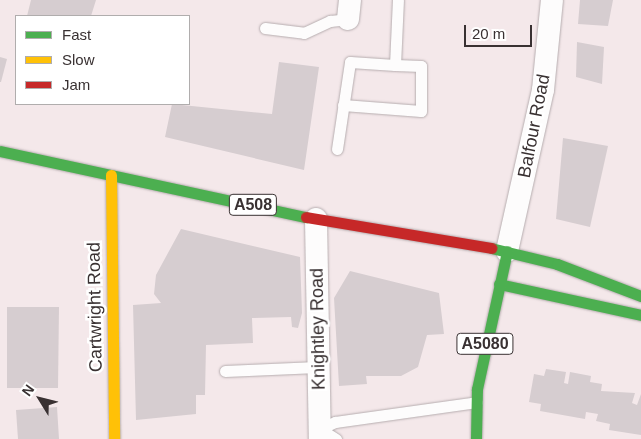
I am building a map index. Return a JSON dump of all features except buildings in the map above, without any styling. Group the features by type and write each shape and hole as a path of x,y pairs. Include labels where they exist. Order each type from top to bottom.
{"main road":[{"name":"A508","path":"0,151 316,219 507,251 557,264 641,296"},
{"name":"Cartwright Road","path":"111,175 114,439"},
{"name":"A5080","path":"476,439 477,402 489,324 507,251"},
{"path":"499,284 641,315"}],"street":[{"name":"Balfour Road","path":"507,251 543,90 552,0"},
{"name":"Knightley Road","path":"316,219 317,367 325,436"}],"lane":[{"path":"395,65 398,0"},
{"path":"265,28 304,33 349,10"},
{"path":"337,149 343,105 350,62 421,66 421,110 343,105"},
{"path":"225,371 317,367"},
{"path":"325,436 335,422 477,402"}],"traffic: fast":[{"path":"0,151 306,217"},
{"path":"491,248 557,264 641,296"},
{"path":"476,439 477,389 507,251"},
{"path":"499,284 641,315"}],"traffic: slow":[{"path":"111,175 114,439"}],"traffic: jam":[{"path":"306,217 491,248"}]}
